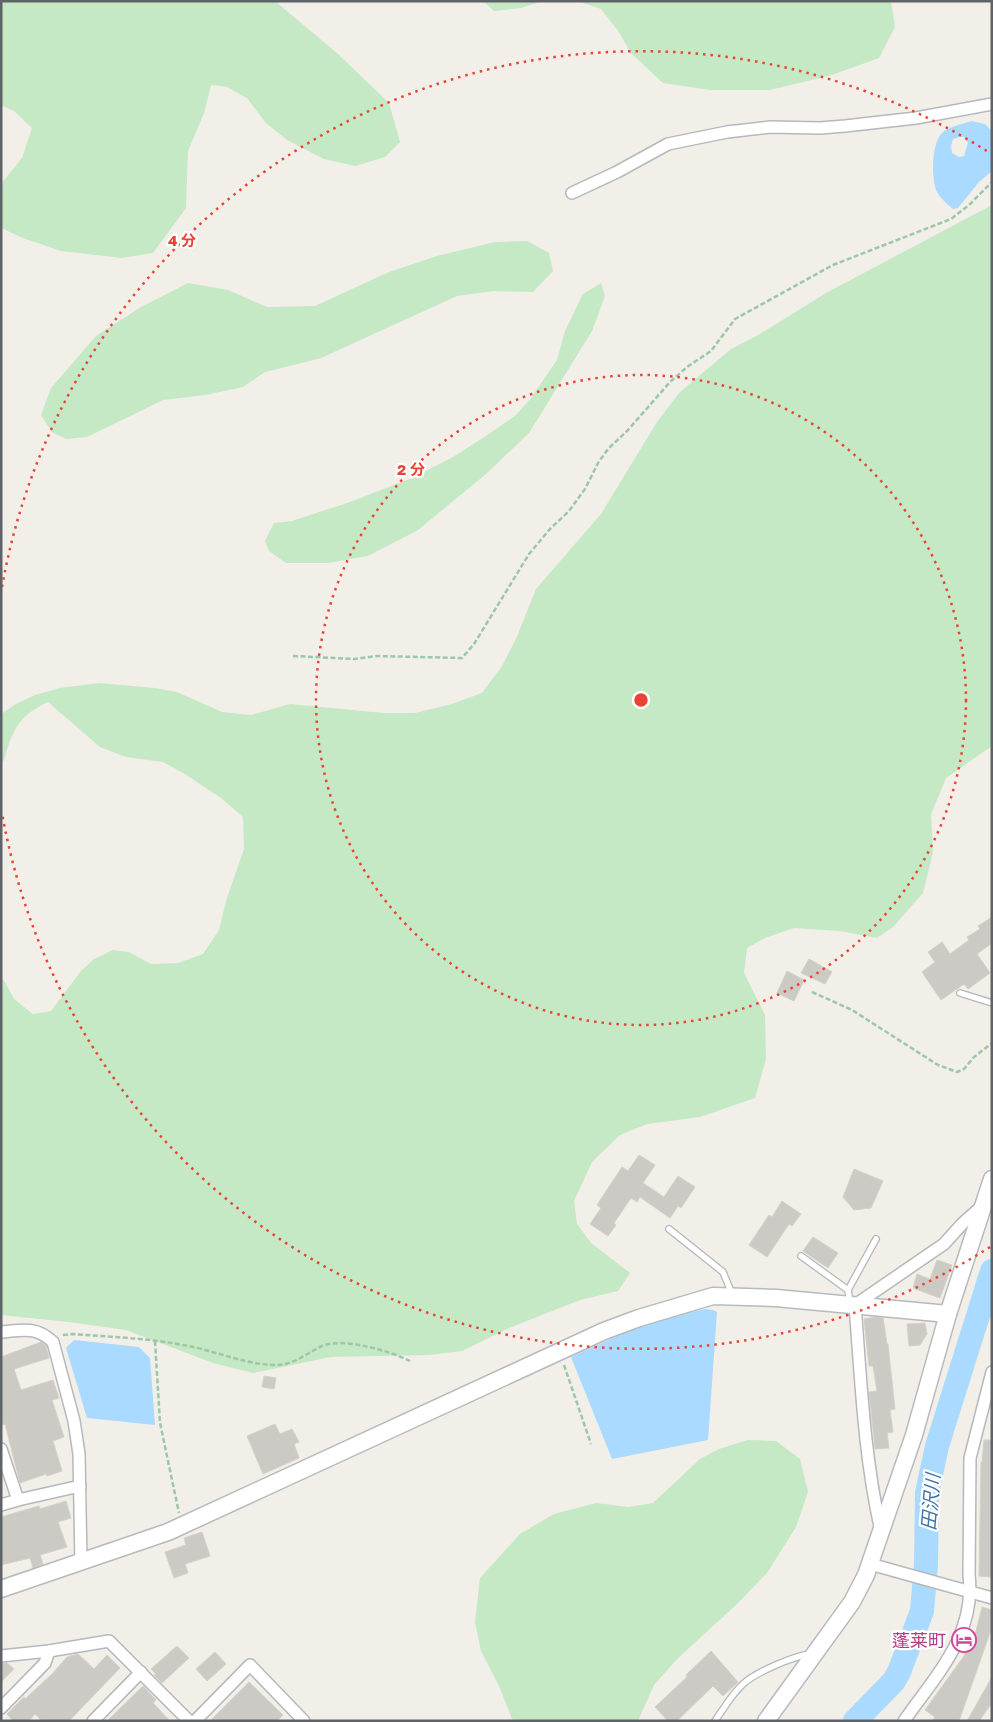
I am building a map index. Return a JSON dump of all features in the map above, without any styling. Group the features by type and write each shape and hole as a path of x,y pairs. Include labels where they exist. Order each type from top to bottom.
{"street":[{"path":"572,193 617,172 668,144 727,132 770,127 820,128 854,125 916,118 992,104"},
{"path":"766,1721 852,1602 870,1564 914,1435 948,1314 992,1179"},
{"path":"851,1300 944,1244 983,1205"},
{"path":"1,1589 81,1563 182,1526 604,1331 714,1296 851,1300 948,1314"},
{"path":"851,1300 872,1492 881,1531"},
{"path":"1,1332 29,1330 44,1334 53,1342 74,1421 80,1486 81,1563"},
{"path":"904,1721 959,1640 967,1619 971,1593 969,1575 970,1458 992,1372"},
{"path":"1,1449 18,1500"},
{"path":"1,1505 80,1486"},
{"path":"870,1564 992,1598"},
{"path":"1,1656 49,1651 109,1641 188,1721"},
{"path":"1,1708 45,1663 49,1651"},
{"path":"195,1721 250,1665 302,1720"},
{"path":"93,1721 141,1672"}],"lane":[{"path":"960,993 992,1003"},
{"path":"669,1229 723,1272 732,1297"},
{"path":"801,1256 851,1300 876,1239"},
{"path":"715,1721 745,1682 798,1656 815,1654"}],"path":[{"path":"293,656 354,659 376,656 462,658 474,644 529,554 550,529 569,511 585,489 608,449 628,430 670,382 687,367 711,351 736,319 833,265 950,219 969,205 992,182"},
{"path":"812,992 852,1010 938,1066 949,1070 957,1072 964,1068 974,1057 992,1043"},
{"path":"48,1337 72,1334 154,1341 184,1345 258,1363 276,1365 286,1364 323,1345 332,1343 362,1345 381,1349 410,1361"},
{"path":"154,1341 160,1423 182,1526"},
{"path":"559,1352 591,1444"}],"green space":[{"path":"1,1 275,1 338,54 389,103 400,142 385,157 355,166 324,159 287,140 265,122 247,98 227,87 211,85 204,113 188,151 186,208 153,253 122,258 61,251 23,238 1,228 1,184 22,158 32,128 14,111 1,105"},
{"path":"483,1 543,1 521,8 494,11"},
{"path":"578,1 891,1 895,27 879,58 832,75 770,90 710,90 663,83 631,53 619,32 601,9"},
{"path":"992,205 992,746 946,778 931,814 933,852 923,893 893,927 877,938 840,931 794,928 765,938 747,948 744,973 765,1015 766,1059 755,1098 700,1117 647,1124 620,1135 592,1162 574,1201 577,1224 591,1243 630,1273 618,1291 580,1300 509,1328 462,1351 429,1355 331,1357 253,1373 213,1363 126,1330 1,1315 1,979 5,982 14,999 33,1014 51,1011 81,971 94,959 113,950 129,952 151,964 178,963 203,954 219,930 226,901 244,849 243,817 221,798 163,762 126,757 100,747 48,702 23,718 10,740 4,760 1,762 1,714 35,695 60,688 99,683 177,692 222,712 251,715 290,704 383,713 415,713 452,704 482,693 502,666 516,639 536,589 601,514 657,422 680,392 731,349 760,334 826,293"},
{"path":"527,241 549,253 553,271 533,292 493,291 457,296 321,358 265,372 243,387 205,395 163,400 87,437 66,439 52,432 41,415 51,388 96,336 141,307 188,283 228,290 267,307 315,306 389,272 437,256 495,242"},
{"path":"601,283 605,296 592,331 529,433 486,474 418,530 368,556 328,563 286,563 269,551 265,541 274,523 292,521 350,502 412,478 453,457 516,415 531,398 557,360 565,331 583,294"},
{"path":"748,1440 776,1441 800,1459 808,1492 796,1527 767,1573 736,1605 677,1659 654,1685 638,1721 516,1721 512,1719 499,1686 481,1651 475,1622 480,1578 520,1534 554,1514 596,1503 629,1507 653,1503 700,1459 719,1449"}],"water":[{"path":"972,121 985,124 992,131 992,171 979,182 958,208 953,209 940,197 935,186 933,170 934,152 939,137 943,132","holes":["964,137 968,143 964,156 959,157 952,153 951,146 953,139"]},
{"path":"706,1309 717,1312 708,1440 612,1459 571,1357 652,1320"},
{"path":"74,1340 139,1347 150,1358 155,1425 87,1418 66,1348"}],"building":[{"path":"992,917 992,943 977,954 990,973 968,989 964,984 941,1000 922,972 935,962 928,952 942,942 950,954 969,940 967,937 980,929 978,926"},
{"path":"809,959 832,972 825,984 801,973"},
{"path":"787,971 804,980 794,1001 777,993"},
{"path":"639,1155 655,1165 643,1183 664,1197 678,1176 695,1187 681,1208 678,1206 670,1218 640,1197 637,1202 631,1198 614,1223 616,1225 608,1236 590,1224 601,1208 597,1205 622,1167 628,1171"},
{"path":"854,1169 883,1181 871,1208 854,1210 843,1197"},
{"path":"782,1201 801,1214 792,1226 789,1224 767,1257 749,1245 769,1215 772,1217"},
{"path":"813,1237 838,1253 828,1268 803,1251"},
{"path":"937,1260 952,1265 940,1298 913,1288 917,1274 930,1279"},
{"path":"883,1318 888,1344 895,1409 890,1410 893,1432 887,1433 889,1448 875,1449 869,1392 877,1391 873,1366 869,1366 864,1319"},
{"path":"925,1323 927,1334 920,1345 909,1346 907,1324"},
{"path":"41,1342 46,1346 49,1358 14,1369 21,1390 53,1380 59,1398 52,1400 64,1437 53,1441 62,1471 47,1476 46,1474 20,1483 5,1424 3,1425 1,1418 1,1357"},
{"path":"264,1376 276,1378 274,1389 262,1387"},
{"path":"275,1424 280,1434 292,1429 299,1442 294,1444 299,1458 263,1474 247,1436"},
{"path":"984,1440 992,1440 992,1577 979,1576 981,1462"},
{"path":"66,1501 71,1518 58,1522 67,1547 40,1555 43,1564 33,1568 30,1558 1,1565 1,1517 39,1506 40,1509"},
{"path":"202,1532 210,1556 185,1564 188,1573 174,1578 165,1552 186,1545 184,1538"},
{"path":"982,1607 992,1610 992,1627 959,1721 932,1721 935,1717 925,1710 964,1656 972,1634 975,1635"},
{"path":"177,1646 189,1658 162,1683 151,1669"},
{"path":"711,1651 738,1682 723,1696 713,1686 677,1721 668,1721 655,1707"},
{"path":"215,1652 226,1664 207,1681 196,1669"},
{"path":"78,1654 94,1669 107,1655 120,1668 69,1721 42,1721 35,1714 29,1721 13,1721 7,1714 52,1674 67,1657"},
{"path":"1,1663 7,1663 14,1669 1,1682"},
{"path":"992,1677 992,1703 979,1721 967,1721"},
{"path":"249,1682 283,1715 277,1721 210,1721"},
{"path":"143,1686 156,1700 153,1703 170,1721 107,1721"}],"waterway":[{"name":"田沢川","path":"855,1721 894,1681 922,1611 926,1564 927,1493 937,1446 992,1271"}],"place":[{"name":"蓬莱町","path":"964,1640"}]}
